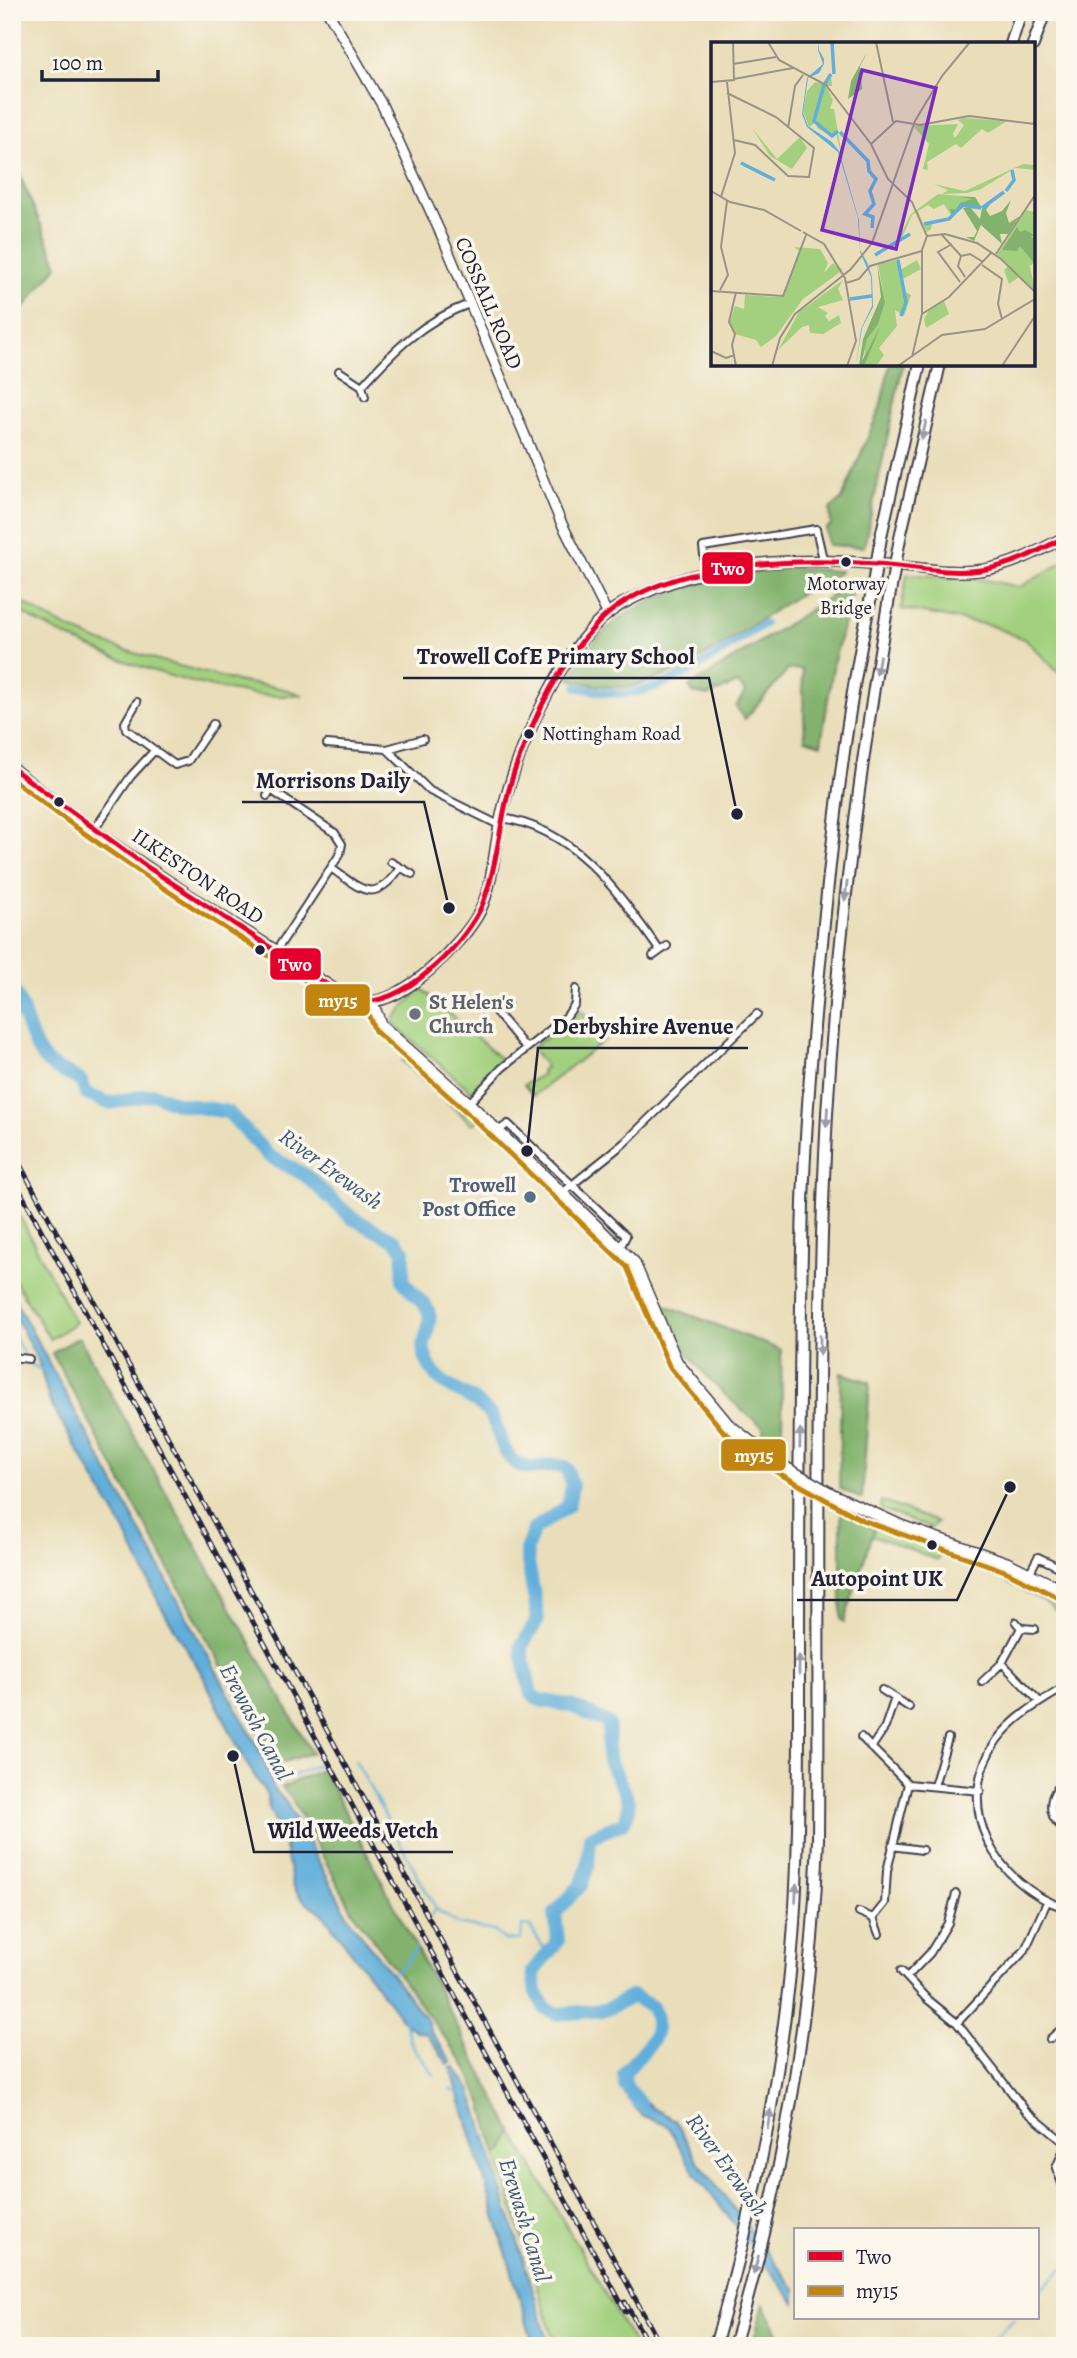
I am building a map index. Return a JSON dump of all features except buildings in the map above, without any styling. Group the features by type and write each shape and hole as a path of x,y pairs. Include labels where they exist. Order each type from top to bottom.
{"highway":[{"path":"1012,42 1021,12"},
{"path":"1034,42 1045,12"},
{"path":"715,2346 757,2186 782,2045 796,1896 802,1245 807,1107 831,848 850,710 882,532 920,366"},
{"path":"734,2346 775,2192 798,2072 816,1900 821,1296 833,1022 852,839 889,598 901,533 940,366"}],"main road":[{"path":"1065,537 1014,562 977,571 791,559 706,572 639,596 607,613 592,627 560,674 514,772 500,822 496,853 484,900 466,934 447,956 414,980 393,994 372,1001 381,1025 470,1103 620,1248 640,1275 677,1362 728,1424 778,1463 834,1496 902,1526 1030,1572 1065,1591"},
{"name":"ILKESTON ROAD","path":"12,768 94,830 276,951 339,990 372,1001"}],"street":[{"name":"COSSALL ROAD","path":"328,12 382,105 576,555 607,613"},
{"path":"362,386 408,337 428,322 469,304"},
{"path":"339,372 362,386 365,397"},
{"path":"706,572 702,547 816,529 823,559"},
{"path":"133,705 125,727 173,764 183,765 212,729"},
{"path":"327,744 387,749 423,739"},
{"path":"387,749 430,791 500,822 533,825 590,863 663,948 653,956"},
{"path":"94,830 130,778 154,751"},
{"path":"276,782 269,793 340,837 341,851 276,951"},
{"path":"391,862 412,874"},
{"path":"331,868 362,889 371,891 387,885 400,868"},
{"path":"470,1103 502,1068 566,1017 575,1004 576,989"},
{"path":"498,1011 507,1003"},
{"path":"490,1004 526,1048"},
{"path":"562,1192 624,1143 757,1014"},
{"path":"498,1131 508,1124 572,1184 626,1237 620,1248"},
{"path":"12,1357 29,1359"},
{"path":"1030,1572 1038,1557 1065,1570"},
{"path":"1016,1622 1021,1628 1035,1629"},
{"path":"982,1682 1002,1663 1021,1628"},
{"path":"1002,1663 1040,1702"},
{"path":"1065,1687 1012,1723 997,1741 989,1754 979,1791 985,1836 997,1862 1020,1886 1046,1902 1065,1908"},
{"path":"882,1690 909,1707"},
{"path":"871,1748 885,1727 895,1698"},
{"path":"860,1737 908,1784 979,1791"},
{"path":"933,1786 948,1738"},
{"path":"1065,1782 1055,1790 1050,1803 1055,1820 1065,1829"},
{"path":"873,1918 885,1903 892,1846 908,1784"},
{"path":"892,1846 922,1850"},
{"path":"907,1977 930,1953 948,1923 950,1905 956,1894"},
{"path":"957,2023 1025,1950 1046,1902"},
{"path":"859,1912 873,1918 879,1934"},
{"path":"948,1923 958,1924"},
{"path":"901,1971 926,1998 957,2023 1026,2111 1065,2145 1056,2168 1065,2192"},
{"path":"1050,2039 1065,2026"},
{"path":"1058,2033 1065,2043"}],"green space":[{"path":"12,157 58,265 12,323"},
{"path":"890,366 903,366 864,547 828,545 826,529 831,525 830,509 842,499 880,408"},
{"path":"1065,561 1065,679 1026,640 989,625 901,609 907,574 985,580 1020,587"},
{"path":"787,567 841,571 795,597 720,647 660,678 622,687 570,679 600,636 622,617 643,605 666,594 716,579"},
{"path":"855,581 834,661 821,744 805,739 802,669 788,670 745,719 736,707 745,692 738,683 708,696 693,693 689,687"},
{"path":"12,594 61,625 116,647 228,679 301,695 270,696 233,691 193,682 111,656 39,623 12,606"},
{"path":"421,988 503,1061 472,1092 394,1025 395,1017"},
{"path":"581,1011 606,1039 533,1096 524,1085 543,1074 541,1071 546,1067 532,1048"},
{"path":"405,1058 473,1115 477,1122 472,1124 402,1061"},
{"path":"12,1201 75,1323 50,1339 12,1276"},
{"path":"660,1303 781,1350 783,1450 763,1440 763,1427 703,1372 678,1339"},
{"path":"79,1337 312,1753 271,1766 262,1740 52,1353"},
{"path":"841,1373 870,1382 862,1499 839,1488"},
{"path":"881,1501 937,1522 931,1528 881,1509"},
{"path":"841,1509 875,1526 844,1622 841,1620"},
{"path":"875,1526 939,1549 938,1560 872,1535"},
{"path":"1012,1572 1065,1600 1065,1619 1047,1603 1007,1582"},
{"path":"323,1769 512,2131 503,2151 496,2154 482,2102 466,2067 353,1912 293,1801 282,1787"},
{"path":"512,2131 635,2346 556,2346 496,2154 503,2151"},
{"path":"764,2304 784,2346 752,2346"}],"water":[{"path":"12,1295 261,1753 274,1789 286,1802 351,1921 428,2022 430,2030 452,2062 448,2064 426,2033 416,2031 404,2022 322,1913 300,1897 293,1886 283,1838 269,1808 267,1795 245,1761 202,1674 160,1605 124,1530 50,1402 39,1363 12,1310"},
{"path":"455,2067 470,2089 478,2112 550,2346 534,2346 451,2068"},
{"path":"632,2088 652,2108 675,2120 697,2160 794,2288 794,2302 692,2169 668,2126 641,2115 624,2094"}],"waterway":[{"path":"577,687 621,694 659,686 696,668 764,624"},
{"name":"River Erewash","path":"12,989 40,1053 54,1067 81,1081 86,1094 109,1103 154,1094 176,1103 228,1112 269,1156 305,1175 352,1218 396,1241 404,1251 403,1281 428,1310 429,1323 423,1347 433,1371 448,1385 486,1410 512,1460 531,1468 556,1465 567,1469 572,1486 568,1506 534,1529 526,1550 538,1619 521,1647 531,1694 540,1700 572,1706 608,1723 608,1756 627,1797 628,1806 623,1823 590,1837 588,1867 581,1885 555,1913 558,1941 533,1972 536,1992 545,2008 557,2014 605,2010 633,1996 652,2007 656,2018 654,2035 624,2073 625,2085 640,2104"},
{"path":"12,1332 23,1353"},
{"path":"31,1365 41,1369"},
{"path":"355,1760 436,1909 458,1924 494,1931 505,1940 521,1940 522,1926 530,1927 547,1953"},
{"name":"Erewash Canal","path":"277,1783 319,1764"},
{"path":"430,1916 436,1909"},
{"path":"395,1972 407,1962 416,1948"},
{"path":"404,2019 410,2042 434,2075"},
{"path":"450,2089 460,2094"},
{"path":"1038,2292 1065,2267"},
{"path":"987,2346 1012,2320"}],"railway":[{"path":"12,1150 661,2346"},
{"path":"12,1176 626,2312"},
{"path":"625,2302 649,2346"}],"transit line":[{"name":"Two","path":"12,768 146,866 323,982 355,999 383,999 418,980 435,966 476,918 489,886 511,781 541,707 584,638 624,602 656,586 691,575 769,563 843,562 942,571 981,570 1035,553 1065,537"},
{"name":"my15","path":"12,779 142,874 319,990 342,1002 366,1009 375,1031 463,1109 627,1267 669,1366 723,1431 773,1470 862,1520 1005,1571 1061,1599"}],"place":[{"name":"Motorway Bridge","path":"846,562"},
{"name":"Nottingham Road","path":"529,734"},
{"name":"Trowell CofE Primary School","path":"737,814"},
{"name":"Morrisons Daily","path":"449,908"},
{"name":"St Helen's Church","path":"415,1014"},
{"name":"Derbyshire Avenue","path":"527,1151"},
{"name":"Trowell Post Office","path":"530,1197"},
{"name":"Autopoint UK","path":"1010,1487"},
{"name":"Wild Weeds Vetch","path":"233,1756"}]}
